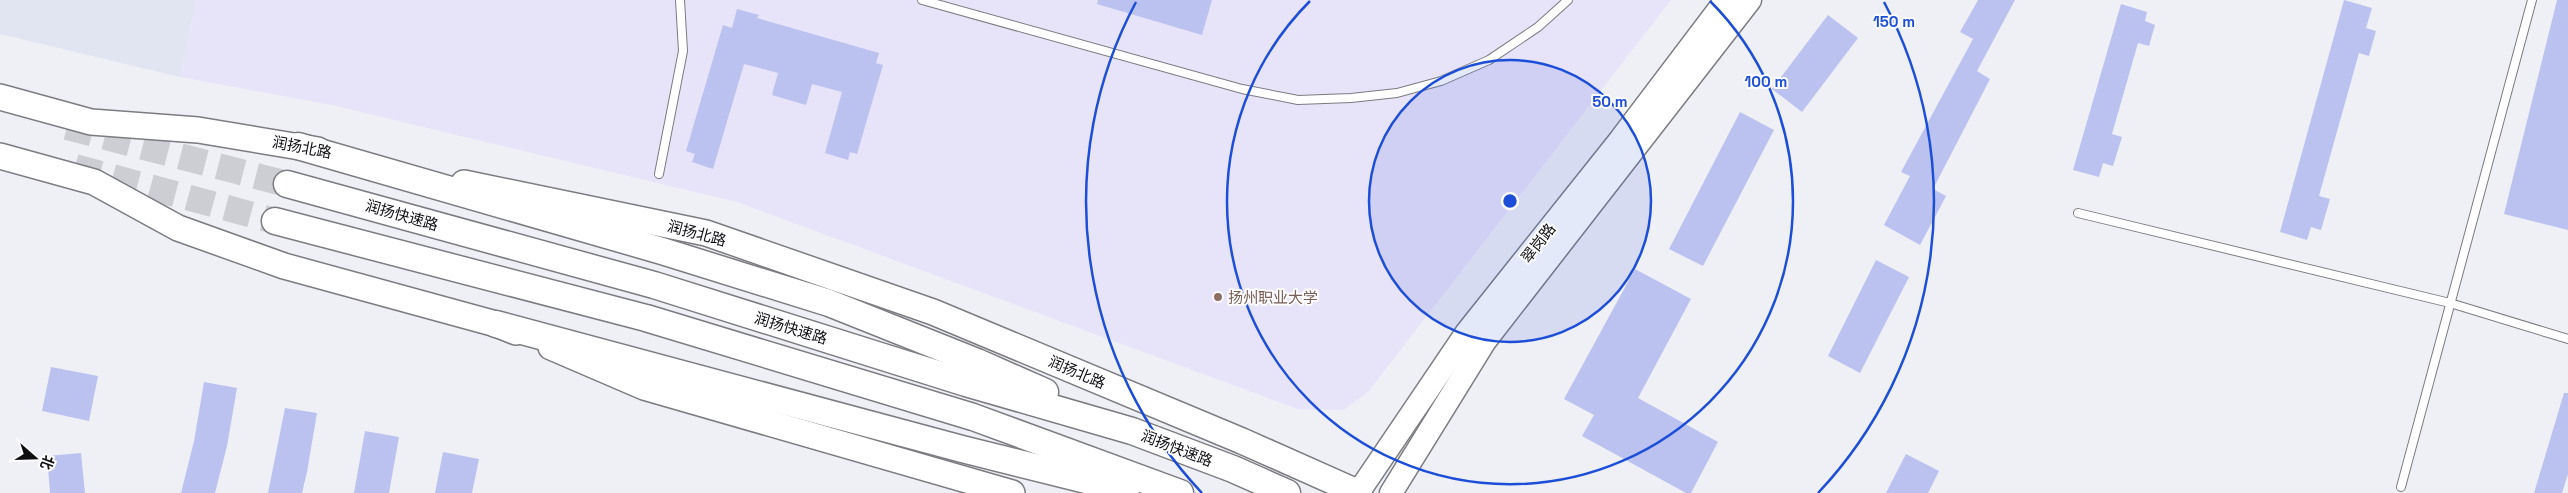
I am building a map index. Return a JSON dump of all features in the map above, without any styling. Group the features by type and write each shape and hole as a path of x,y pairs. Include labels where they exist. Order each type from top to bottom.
{"highway":[{"path":"298,146 653,249 829,303 972,372"},
{"name":"润扬快速路","path":"287,184 972,372 1233,469 1287,493"},
{"path":"275,221 646,318 973,418 1180,493"},
{"path":"496,324 962,449 1139,493"},
{"path":"1233,469 1306,493"}],"main road":[{"name":"翠岗路","path":"1358,493 1467,332 1620,140 1726,0"},
{"name":"翠岗路","path":"1391,493 1485,340 1750,0"},
{"name":"润扬北路","path":"0,97 91,122 198,130 298,146 706,233 933,312 1242,441 1358,493"},
{"path":"0,156 94,182 178,228 284,266 496,324 644,387 1012,493"}],"lane":[{"path":"659,174 682,51 680,0"},
{"path":"922,0 1242,89 1298,100 1351,98 1397,92 1441,81 1488,60 1538,27 1568,0"},
{"path":"2401,487 2532,0"},
{"path":"2078,213 2450,303 2568,339"}],"shaded area":[{"path":"0,0 196,0 180,77 0,34"},
{"name":"扬州职业大学","path":"196,0 1671,0 1368,392 1344,410 1298,409 737,202 332,105 180,77"}],"building":[{"path":"1098,0 1212,0 1202,35 1097,4"},
{"path":"1978,0 2015,0 1977,71 1990,79 1933,189 1946,196 1920,245 1884,225 1910,176 1901,172 1973,39 1960,32"},
{"path":"2344,0 2372,8 2366,28 2376,31 2369,56 2359,53 2319,196 2330,199 2321,230 2311,227 2307,240 2280,232"},
{"path":"2557,0 2568,0 2568,230 2504,214"},
{"path":"2121,4 2147,12 2145,21 2155,25 2149,46 2138,43 2112,134 2122,137 2113,166 2103,163 2099,177 2073,170"},
{"path":"737,9 759,15 757,18 879,53 876,63 883,65 857,154 850,152 848,160 825,153 842,92 812,84 806,105 772,95 778,73 744,64 713,169 692,162 695,154 686,151 723,25 732,28"},
{"path":"1828,15 1858,38 1802,112 1772,89"},
{"path":"1740,112 1774,130 1703,266 1669,249"},
{"path":"1876,260 1909,277 1860,373 1828,356"},
{"path":"1635,269 1691,299 1638,398 1718,442 1691,493 1686,493 1582,436 1594,415 1564,399"},
{"path":"51,367 98,376 89,421 42,411"},
{"path":"204,382 237,388 227,446 215,493 181,493 194,441"},
{"path":"2564,393 2568,393 2568,474 2562,493 2534,493"},
{"path":"285,408 317,413 307,472 302,493 268,493"},
{"path":"365,431 399,437 389,493 354,493"},
{"path":"443,452 479,459 472,493 435,493"},
{"path":"81,453 85,493 50,493 47,456"},
{"path":"1906,454 1939,471 1928,493 1886,493"}],"tunnel":[{"path":"67,127 287,184"},
{"path":"75,167 275,221"}],"place":[{"name":"扬州职业大学","path":"1218,297"}]}
